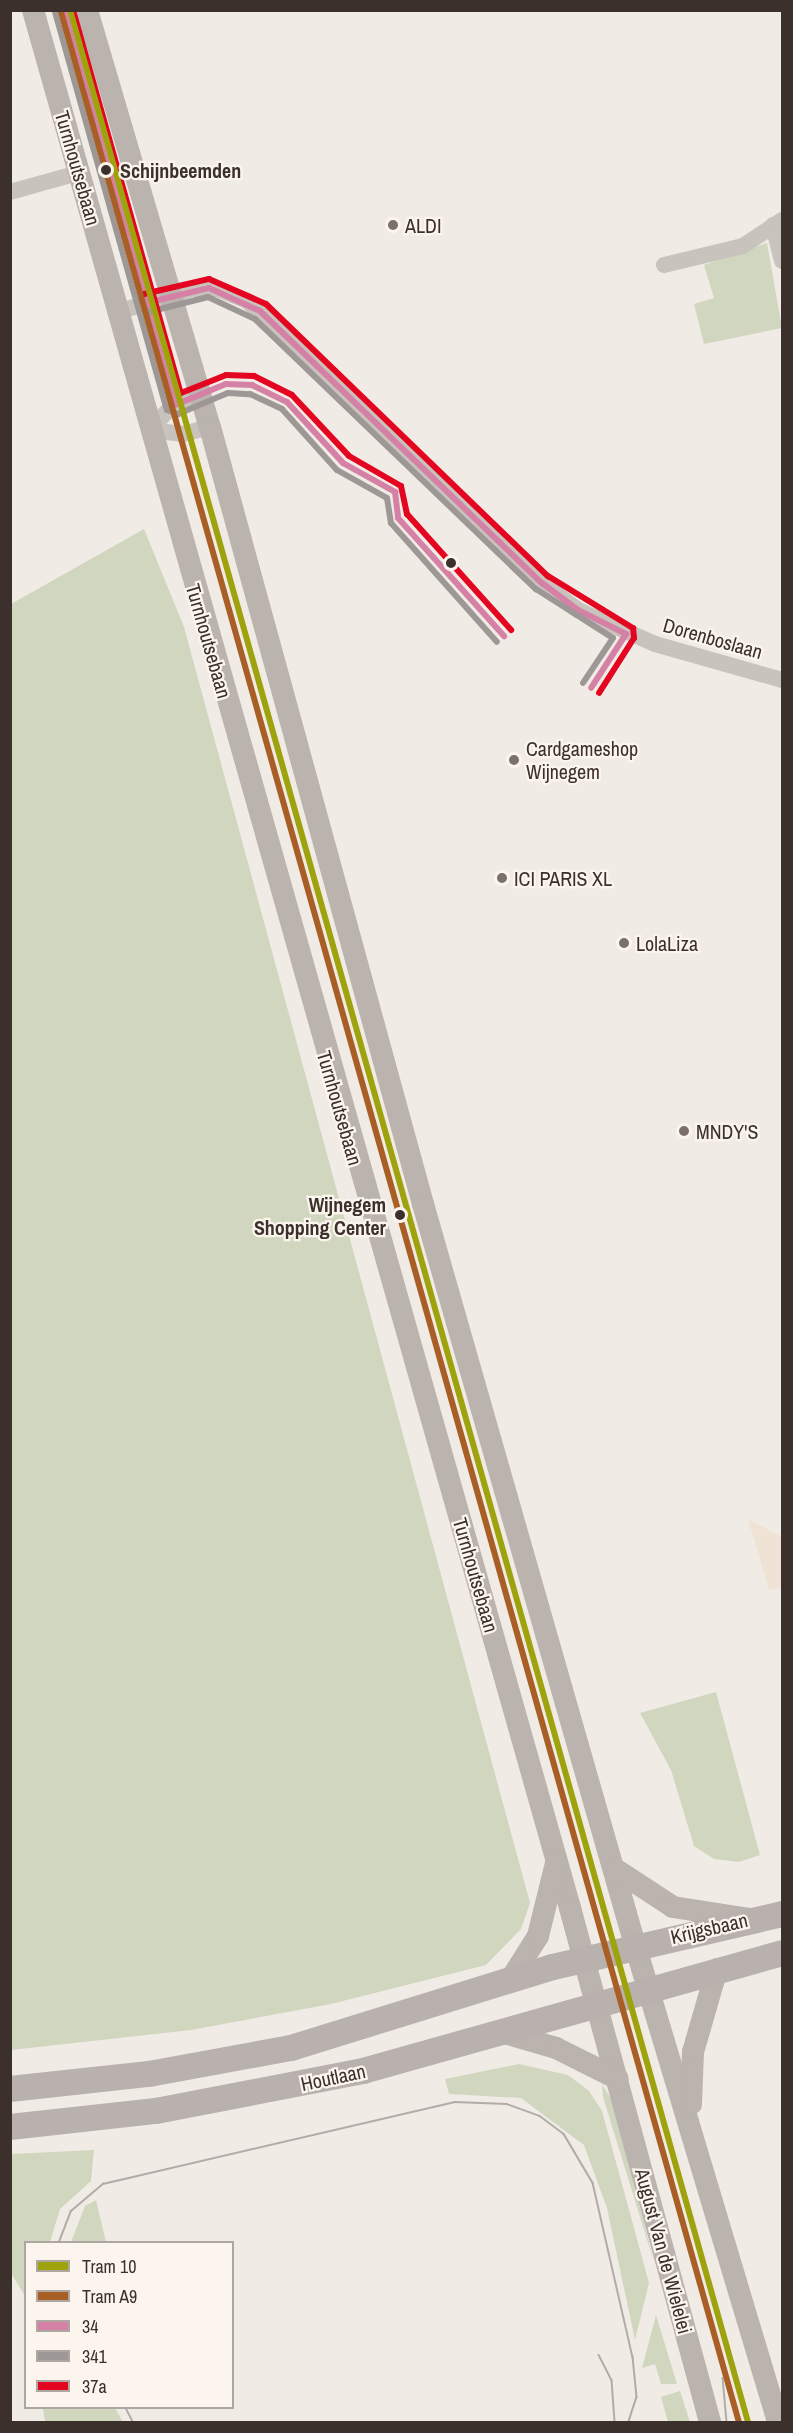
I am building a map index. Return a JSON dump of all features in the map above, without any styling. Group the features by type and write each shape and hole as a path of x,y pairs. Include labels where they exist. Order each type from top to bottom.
{"main road":[{"name":"Turnhoutsebaan","path":"33,10 596,2005"},
{"path":"87,10 210,427 423,1204 635,1945 694,2135 778,2422"},
{"path":"509,1982 538,1936 557,1862"},
{"path":"615,1869 673,1907 750,1918"},
{"name":"Krijgsbaan","path":"635,1945 750,1918 783,1914"},
{"name":"Houtlaan","path":"10,2090 149,2074 280,2050 635,1945"},
{"name":"Krijgsbaan","path":"649,1989 783,1953"},
{"path":"694,2135 693,2052 717,1969"},
{"name":"Houtlaan","path":"10,2127 156,2111 289,2087 501,2032 649,1989"},
{"name":"August Van de Wielelei","path":"596,2005 710,2422"},
{"path":"501,2032 556,2048 618,2079"}],"street":[{"path":"10,192 78,173"},
{"path":"664,265 743,246 778,222 783,261"},
{"name":"Dorenboslaan","path":"118,312 170,295 218,289 260,310 493,537 578,610 655,644 783,680"},
{"path":"150,430 170,408 200,393"},
{"path":"150,430 177,434 210,427"}],"green space":[{"path":"767,243 782,328 704,344 694,304 714,298 704,265"},
{"path":"144,529 184,627 530,1903 521,1929 486,1965 331,2004 191,2030 11,2050 11,604"},
{"path":"716,1692 760,1855 739,1862 714,1859 694,1846 671,1770 640,1713"},
{"path":"519,2064 568,2075 589,2091 602,2111 649,2283 635,2340 607,2208 584,2145 521,2098 449,2094 445,2079"},
{"path":"602,2084 613,2102 654,2262 603,2097"},
{"path":"94,2150 91,2181 60,2209 50,2241 24,2241 24,2294 11,2273 11,2154"},
{"path":"96,2200 106,2241 71,2241 85,2206"},
{"path":"656,2315 677,2384 661,2384 655,2364 642,2368"},
{"path":"680,2391 690,2422 668,2422 661,2397"},
{"path":"43,2409 116,2409 123,2422 45,2422"}],"shaded area":[{"path":"748,1519 782,1537 782,1588 769,1590"}],"tram line":[{"name":"10","path":"70,10 748,2422"},
{"name":"A9","path":"61,12 739,2422"},
{"path":"59,2241 71,2211 103,2184 454,2102 507,2104 540,2116 564,2134 593,2183 633,2357 637,2397 629,2422"},
{"path":"599,2355 612,2380 615,2422"},
{"path":"723,2378 727,2422"},
{"path":"126,2409 133,2422"}],"transit line":[{"name":"34","path":"64,10 175,405 226,384 252,385 287,402 343,463 395,492 398,518 504,636"},
{"name":"37a","path":"73,10 181,393 226,375 254,376 292,395 349,456 401,486 407,514 511,630"},
{"name":"341","path":"55,12 167,410 178,414 228,393 250,394 282,409 337,470 387,498 391,523 497,642"},
{"name":"37a","path":"144,294 209,279 266,304 548,576 633,628 634,638 599,693"},
{"name":"34","path":"146,303 209,288 260,311 542,583 578,610 626,634 591,688"},
{"name":"341","path":"148,312 208,297 255,319 536,589 613,638 583,683"}],"place":[{"name":"Schijnbeemden","path":"106,170"},
{"name":"ALDI","path":"393,225"},
{"name":"Cardgameshop Wijnegem","path":"514,760"},
{"name":"ICI PARIS XL","path":"502,878"},
{"name":"LolaLiza","path":"624,943"},
{"name":"MNDY'S","path":"684,1131"},
{"name":"Wijnegem Shopping Center","path":"400,1215"}]}
